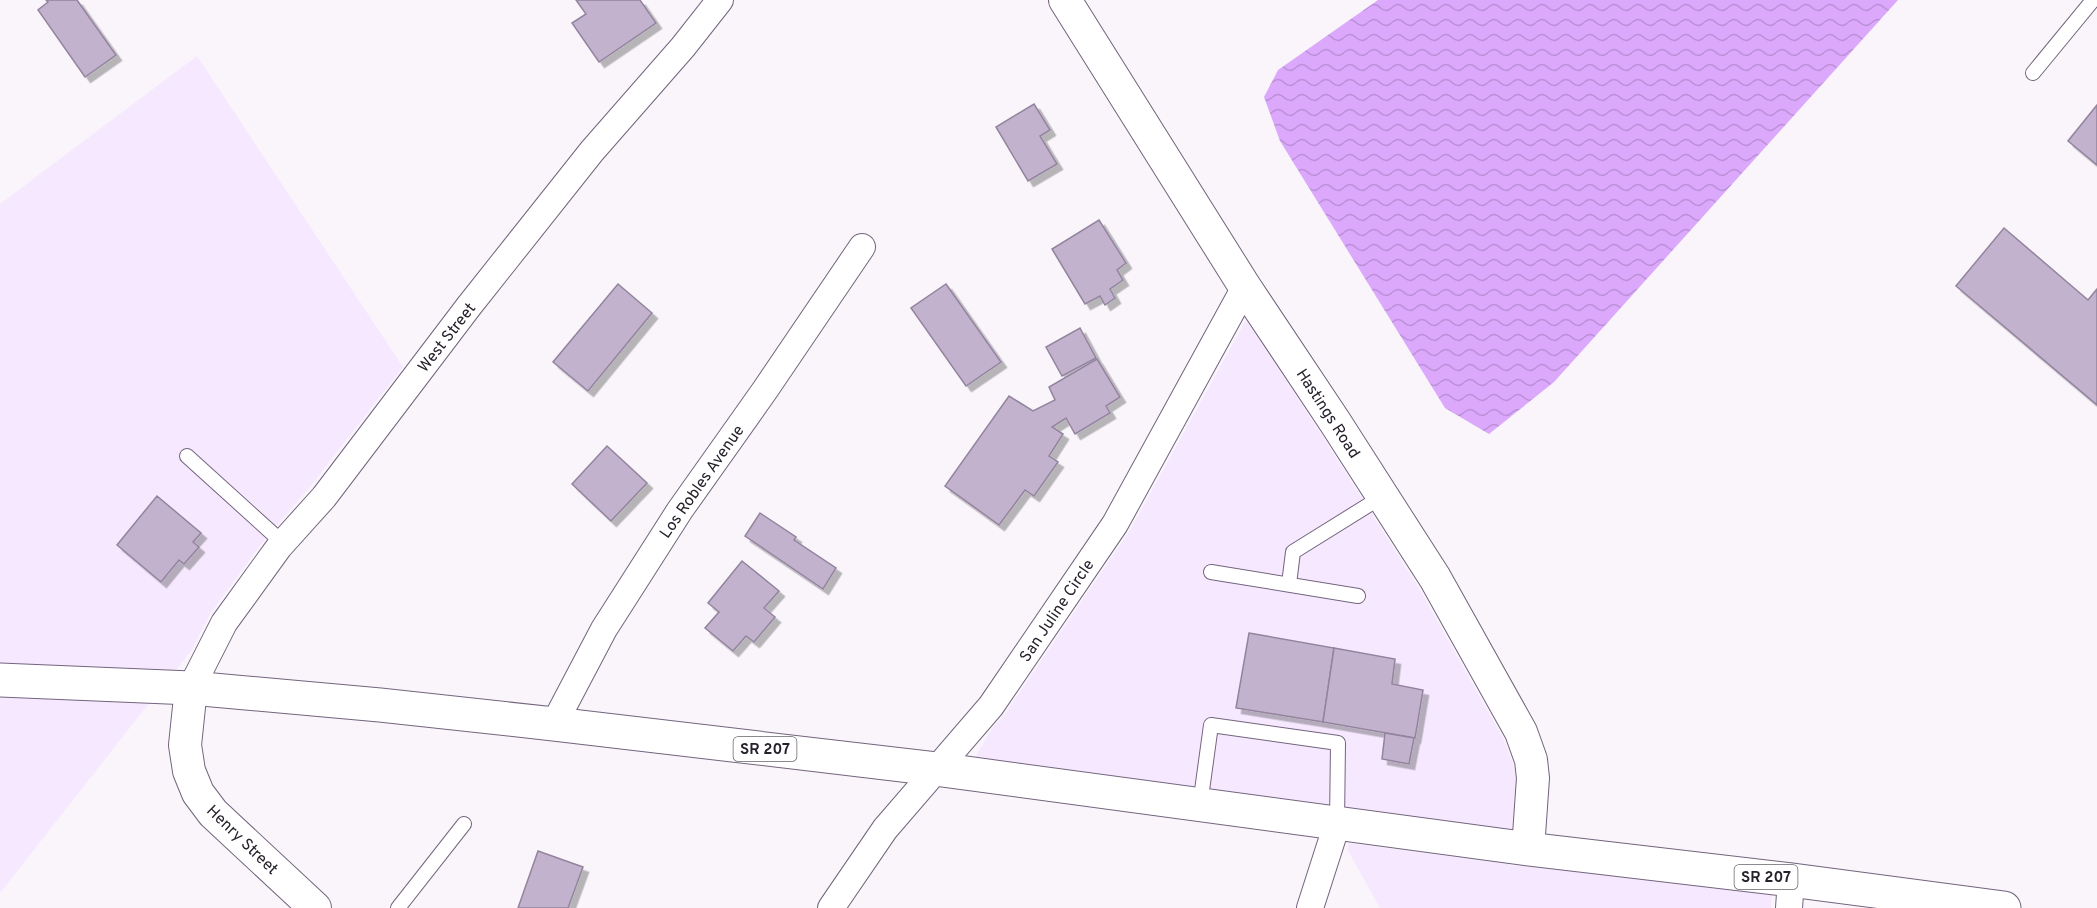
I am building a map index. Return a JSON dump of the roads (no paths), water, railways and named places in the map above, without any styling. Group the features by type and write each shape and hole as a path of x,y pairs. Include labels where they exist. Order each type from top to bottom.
{"highway":[{"name":"SR 207","path":"0,680 191,688 554,724 936,769 1528,849 1790,894 2004,908"}],"street":[{"name":"West Street","path":"191,688 224,622 283,543 324,497 592,151 683,47 720,0"},
{"name":"Hastings Road","path":"1065,0 1245,287 1435,578 1521,732 1531,760 1533,778 1528,849"},
{"name":"Los Robles Avenue","path":"554,724 604,629 680,510 862,247"},
{"name":"San Juline Circle","path":"831,908 882,834 991,706 1115,524 1245,287"},
{"name":"Henry Street","path":"191,688 185,745 189,771 198,793 213,813 315,908"},
{"path":"1310,908 1337,824"}],"lane":[{"path":"2033,73 2093,0"},
{"path":"187,456 283,543"},
{"path":"1289,584 1293,552 1383,496"},
{"path":"1211,572 1358,596"},
{"path":"1200,805 1211,725 1338,743 1337,824"},
{"path":"398,908 464,824"}],"water":[{"path":"1378,0 1898,0 1554,382 1489,434 1445,408 1280,141 1264,97 1278,70"}]}
